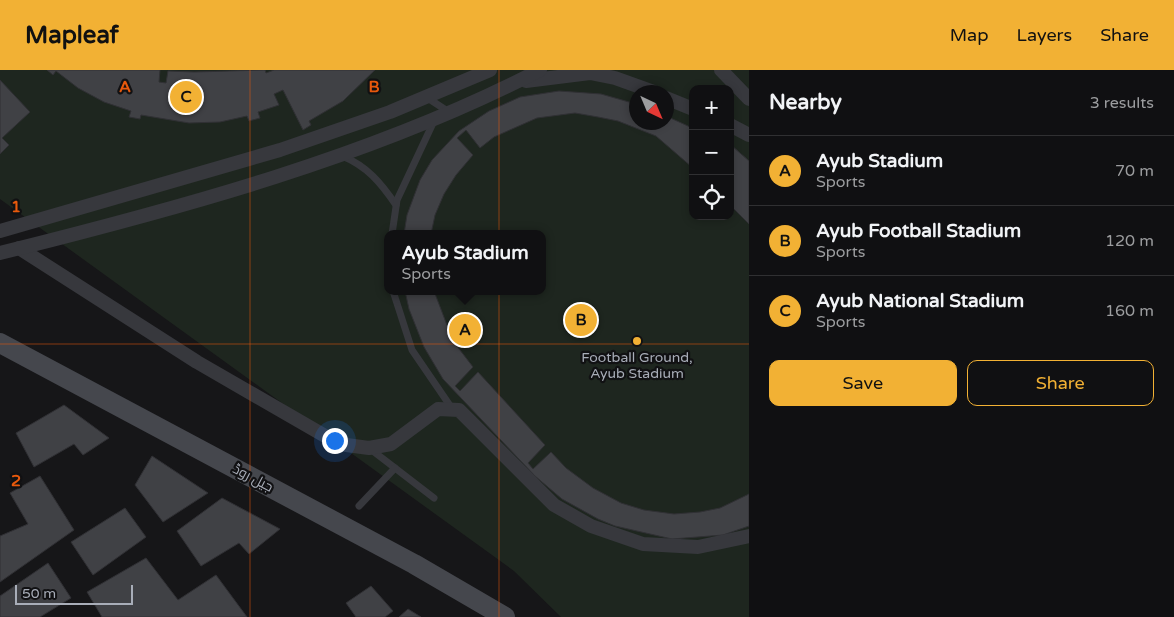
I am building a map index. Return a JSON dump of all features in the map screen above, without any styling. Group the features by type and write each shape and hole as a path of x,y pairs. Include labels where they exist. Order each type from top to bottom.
{"main road":[{"name":"جیل روڈ","path":"0,343 414,564 504,617"}],"street":[{"path":"0,232 280,150 390,112 490,70"},
{"path":"0,253 207,197 340,154 451,113 536,70 564,75"},
{"path":"721,70 749,99"},
{"path":"512,83 590,73 615,78 634,85"},
{"path":"674,101 689,107"},
{"path":"734,127 749,136"},
{"path":"19,248 197,362 339,444 369,448 391,444 438,409 459,410 554,505 591,526 643,544 698,548 749,536"}],"lane":[{"path":"426,97 451,113"},
{"path":"393,230 396,205 435,119"},
{"path":"340,154 360,163 378,180 396,205"},
{"path":"394,295 412,350 454,410"},
{"path":"369,448 434,498"},
{"path":"359,506 395,468"}],"shaded area":[{"path":"0,70 749,70 749,617 561,617 514,571 0,199"}],"building":[{"path":"47,70 160,70 159,82 166,83 168,71 265,70 266,73 274,70 375,70 343,101 309,121 311,125 303,130 283,90 274,94 279,105 258,112 260,118 249,121 247,116 220,122 189,123 141,115 140,119 129,117 131,111 104,102 78,88 56,71 53,75"},
{"path":"0,80 30,112 2,138 9,145 0,154"},
{"path":"559,91 601,94 629,102 629,125 618,121 575,113 537,118 494,137 480,148 466,130 457,138 473,155 456,175 444,194 435,215 432,230 405,230 407,215 420,180 432,160 459,131 489,111 520,97"},
{"path":"674,120 689,127 689,165 656,136 641,130 674,130"},
{"path":"734,148 749,161 749,224 734,209"},
{"path":"734,148 749,161 749,224 734,209"},
{"path":"406,295 436,295 453,341 473,367 455,386 460,391 478,372 545,445 528,463 533,469 551,452 566,468 593,488 621,503 644,510 674,514 720,508 749,494 749,526 723,535 672,539 615,526 562,499 535,476 443,379 424,347 409,309"},
{"path":"64,405 109,438 83,455 74,444 34,467 16,433"},
{"path":"152,456 208,493 163,522 135,485"},
{"path":"40,476 74,530 0,582 0,536 28,524 10,493"},
{"path":"222,498 280,529 249,554 239,543 201,566 177,531"},
{"path":"125,508 146,537 93,575 71,542"},
{"path":"146,558 178,600 216,575 247,617 102,617 87,592"},
{"path":"48,563 71,598 40,617 0,617 0,596"},
{"path":"371,586 393,611 385,617 356,617 346,603"},
{"path":"408,609 421,617 399,617"}],"place":[{"name":"Ayub National Stadium","path":"186,97"},
{"name":"Ayub Football Stadium","path":"581,320"},
{"name":"Ayub Stadium","path":"465,330"},
{"name":"Football Ground, Ayub Stadium","path":"637,341"}]}
